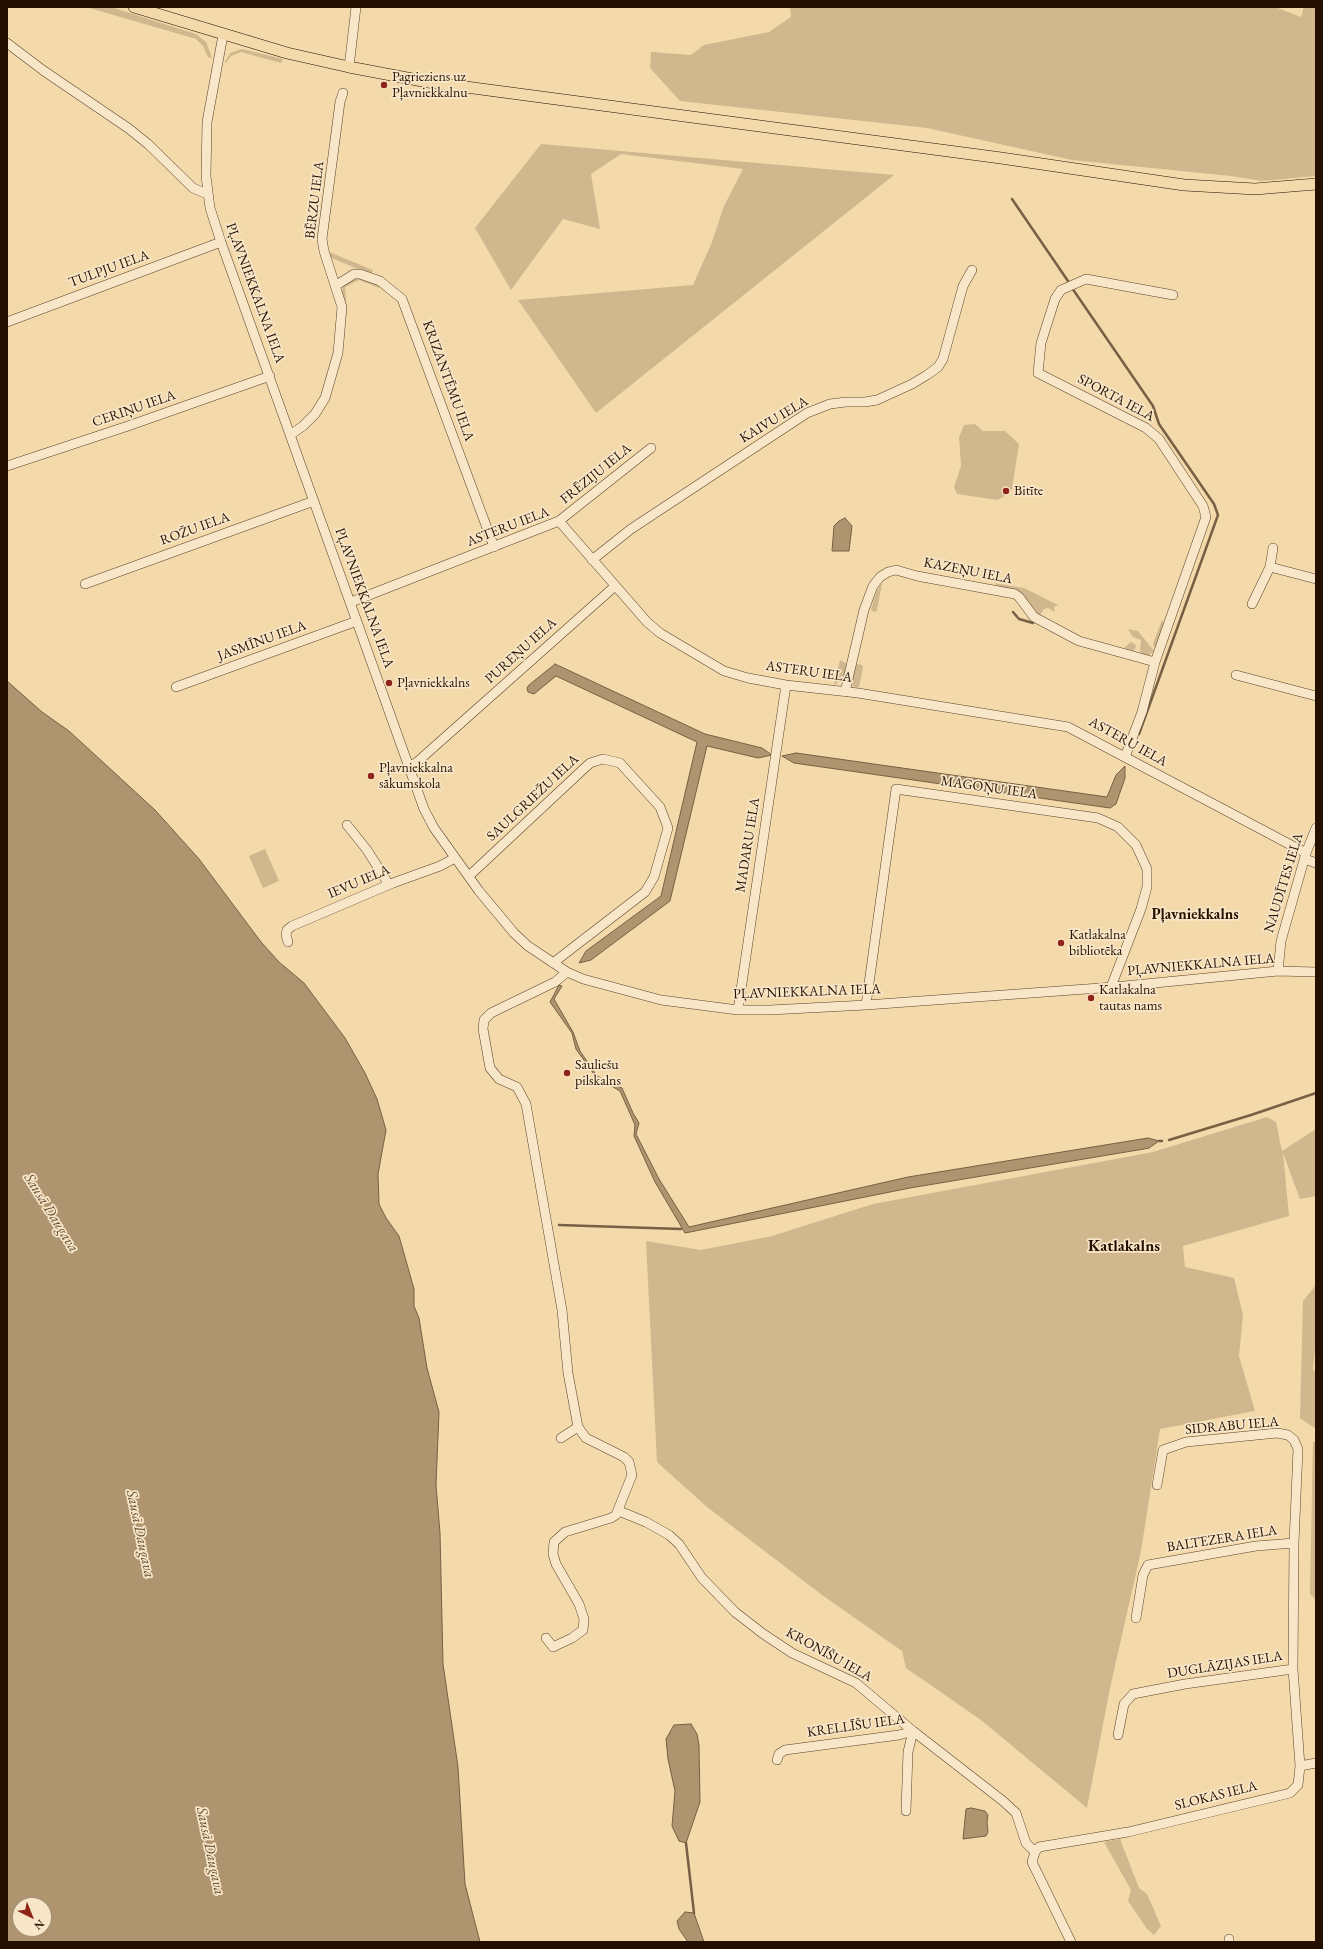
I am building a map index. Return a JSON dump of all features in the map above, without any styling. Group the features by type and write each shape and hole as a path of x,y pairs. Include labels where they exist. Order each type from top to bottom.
{"main road":[{"path":"134,7 287,53 349,67 436,83 1001,158 1184,185 1255,188 1316,184"}],"street":[{"path":"349,67 356,7"},
{"name":"PĻAVNIEKKALNA IELA","path":"223,35 207,122 207,194 221,242 351,602 416,792 434,828 455,858 514,933 528,946 553,963 583,979 661,1000 738,1010 770,1010 866,1005 1111,987 1278,971 1316,972"},
{"path":"7,43 44,71 128,128 148,144 193,188 207,194"},
{"name":"BĒRZU IELA","path":"290,435 303,426 314,414 324,398 338,353 342,307 324,251 322,239 340,102 343,93"},
{"name":"TULPJU IELA","path":"7,322 221,242"},
{"name":"KAIVU IELA","path":"592,560 630,529 807,414 830,404 877,400 912,384 938,367 943,359 962,286 972,270"},
{"name":"KRIZANTĒMU IELA","path":"335,286 354,274 360,274 380,281 402,300 494,547"},
{"name":"SPORTA IELA","path":"1125,757 1142,712 1155,662 1206,517 1203,506 1159,439 1146,428 1038,373 1041,343 1055,299 1061,290 1086,280 1173,295"},
{"name":"CERIŅU IELA","path":"7,466 128,426 270,376"},
{"name":"FRĒZIJU IELA","path":"559,521 651,448"},
{"name":"ROŽU IELA","path":"85,584 314,501"},
{"name":"ASTERU IELA","path":"351,602 559,521 614,587 660,634 735,675 786,685 845,692 1068,727 1306,856 1316,863"},
{"path":"1252,604 1270,567 1273,548"},
{"path":"1270,567 1316,579"},
{"name":"KAZEŅU IELA","path":"845,692 864,610 873,586 880,577 888,572 896,570 917,576 1015,594 1034,617 1079,641 1155,662"},
{"name":"PUREŅU IELA","path":"408,766 416,763 614,587"},
{"name":"JASMĪNU IELA","path":"176,686 357,621"},
{"path":"1236,675 1316,696"},
{"name":"MADARU IELA","path":"738,1010 786,685"},
{"name":"SAULGRIEŽU IELA","path":"469,876 590,763 603,759 620,763 660,807 668,828 654,877 645,892 553,963"},
{"name":"MAGOŅU IELA","path":"866,1005 896,789 1098,818 1118,827 1136,846 1145,863 1147,869 1147,887 1141,909 1111,987"},
{"path":"347,825 371,856 386,880 386,886"},
{"name":"NAUDĪTES IELA","path":"1278,971 1281,941 1306,856 1316,828"},
{"name":"IEVU IELA","path":"288,942 286,934 287,930 292,926 386,886 440,866 455,858"},
{"path":"546,1638 553,1647 572,1638 583,1630 584,1619 579,1604 556,1564 553,1554 554,1542 565,1532 611,1518 619,1511 632,1475 629,1462 624,1457 586,1438 578,1427 568,1373 562,1310 526,1104 517,1087 499,1079 490,1068 483,1029 484,1020 491,1013 555,982 568,972"},
{"path":"561,1438 578,1427"},
{"name":"SIDRABU IELA","path":"1157,1485 1163,1450 1186,1442 1277,1433 1288,1435 1294,1440 1298,1449 1294,1543"},
{"name":"KRONĪŠU IELA","path":"619,1511 646,1522 669,1535 679,1544 702,1578 736,1612 762,1633 792,1653 856,1683 913,1731 1016,1813 1026,1843 1035,1852"},
{"name":"BALTEZERA IELA","path":"1136,1618 1143,1575 1148,1565 1256,1546 1294,1543 1293,1669"},
{"name":"DUGLĀZIJAS IELA","path":"1118,1735 1124,1704 1133,1694 1185,1684 1293,1669 1300,1766"},
{"name":"KRELLĪŠU IELA","path":"777,1760 779,1754 785,1750 899,1735 913,1731 908,1752 906,1811"},
{"path":"1300,1766 1316,1763"},
{"name":"SLOKAS IELA","path":"1035,1852 1039,1847 1104,1836 1290,1793 1298,1785 1300,1766"},
{"path":"1035,1852 1032,1862 1070,1942"}],"shaded area":[{"path":"86,7 111,7 196,34 206,42 212,58 208,57 203,46 196,39"},
{"path":"790,7 1275,7 1301,17 1304,7 1316,7 1316,176 1262,181 1231,176 1072,160 927,128 680,101 650,68 651,52 691,55 704,45 769,32 791,17"},
{"path":"242,49 283,59 281,63 241,52 231,56 226,63 225,62 230,53"},
{"path":"541,144 894,175 596,413 518,300 693,285 712,242 724,206 743,169 621,154 591,174 600,229 563,219 511,290 475,228"},
{"path":"329,252 373,270 371,275 330,257"},
{"path":"361,278 380,285 379,288 359,280 345,287 347,314 345,315 342,292 343,287 346,283 353,279"},
{"path":"975,424 983,431 1005,431 1019,444 1012,489 1005,496 997,500 957,494 954,487 961,466 959,437 964,425"},
{"path":"882,583 877,610 876,612 872,611 871,609 877,591"},
{"path":"994,583 1024,588 1058,605 1054,607 1055,612 1048,608 1044,609 1040,615 1037,616"},
{"path":"1162,620 1164,624 1155,648 1153,644"},
{"path":"1128,629 1138,631 1154,651 1149,655 1143,655 1140,651 1141,640 1133,637"},
{"path":"1131,642 1136,645 1133,651 1124,648"},
{"path":"840,660 847,664 843,679 834,685"},
{"path":"857,664 862,665 863,668 859,687 857,688 853,686 851,681 854,667"},
{"path":"265,849 279,881 263,888 249,856"},
{"path":"1267,1117 1276,1122 1282,1151 1316,1129 1316,1196 1300,1199 1283,1153 1289,1216 1183,1246 1185,1267 1234,1278 1243,1315 1239,1356 1255,1411 1160,1429 1141,1551 1110,1688 1087,1808 981,1720 906,1668 902,1651 822,1595 707,1507 657,1462 646,1241 701,1250 772,1236 873,1204 1153,1152"},
{"path":"1316,1285 1316,1337 1313,1370 1316,1371 1316,1429 1300,1418 1303,1301"},
{"path":"1313,1441 1316,1443 1316,1600 1310,1594"},
{"path":"1120,1839 1139,1888 1147,1894 1161,1926 1154,1935 1147,1929 1128,1901 1131,1890 1104,1842"}],"water":[{"path":"845,518 852,526 849,551 832,551 834,526"},
{"path":"555,664 705,734 762,748 772,755 758,758 707,746 670,901 591,960 579,963 586,951 661,896 697,742 556,676 534,694 528,692 527,688 529,685"},
{"name":"Sausā Daugava","path":"7,681 42,712 69,731 155,810 199,859 261,942 279,962 304,983 345,1038 365,1073 377,1099 386,1130 378,1174 379,1204 386,1218 399,1236 414,1289 414,1306 419,1318 427,1368 439,1412 436,1485 440,1533 443,1664 458,1767 465,1884 480,1942 7,1942"},
{"path":"796,753 1107,797 1116,775 1125,766 1125,778 1116,804 1110,808 794,763 782,756"},
{"path":"559,985 562,986 554,999 573,1032 580,1051 597,1076 622,1088 639,1123 636,1134 659,1179 689,1227 908,1177 1148,1138 1159,1141 1149,1148 1144,1149 910,1188 685,1233 655,1182 634,1136 635,1125 620,1091 596,1077 576,1049 572,1033 550,1002"},
{"path":"691,1724 697,1734 699,1745 700,1802 686,1843 679,1841 672,1826 675,1791 668,1759 666,1739 674,1725"},
{"path":"971,1808 985,1811 988,1815 988,1832 986,1836 963,1839 966,1809"},
{"path":"685,1912 694,1913 704,1942 688,1942 679,1929 677,1921"}],"waterway":[{"path":"1012,199 1070,284"},
{"path":"1072,288 1153,406 1159,424 1214,504 1218,515 1139,734"},
{"path":"1013,612 1019,619 1033,623"},
{"path":"1169,1140 1316,1093"},
{"path":"559,1225 681,1229"},
{"path":"686,1843 694,1913"}],"place":[{"name":"Pagrieziens uz Pļavniekkalnu","path":"384,85"},
{"name":"Bitīte","path":"1006,491"},
{"name":"Pļavniekkalns","path":"389,683"},
{"name":"Pļavniekkalna sākumskola","path":"371,776"},
{"name":"Katlakalna bibliotēka","path":"1061,943"},
{"name":"Katlakalna tautas nams","path":"1091,998"},
{"name":"Sauliešu pilskalns","path":"567,1073"}],"district":[{"name":"Pļavniekkalns","path":"1195,915"},
{"name":"Katlakalns","path":"1124,1247"}]}
